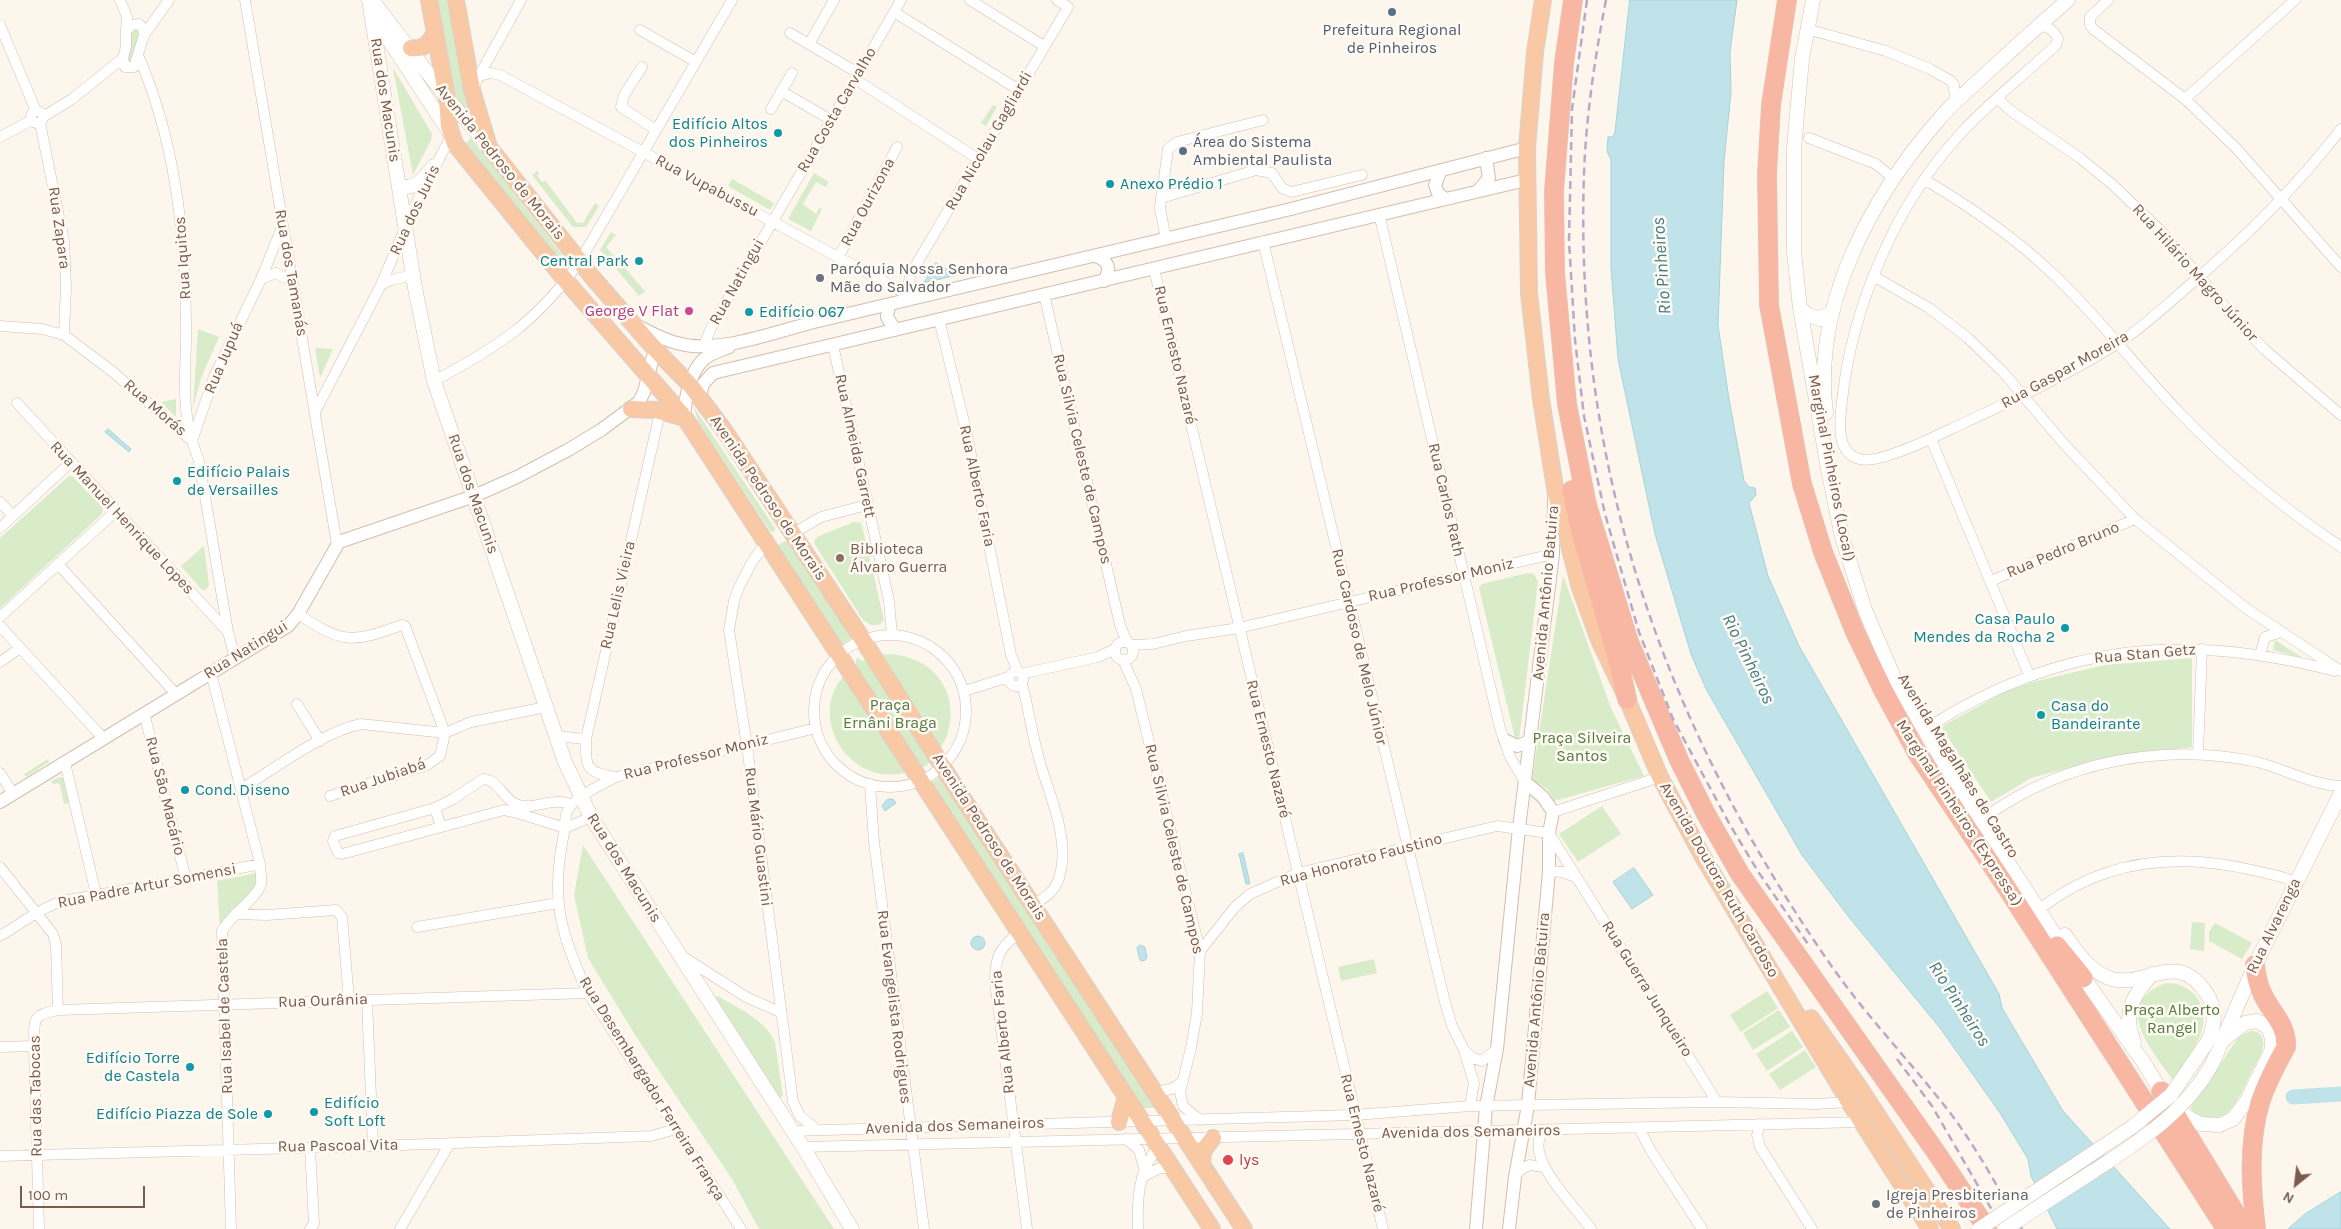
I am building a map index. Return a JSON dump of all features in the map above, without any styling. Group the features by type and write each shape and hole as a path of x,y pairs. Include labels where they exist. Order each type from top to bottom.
{"highway":[{"path":"429,0 447,98 451,136"},
{"path":"456,0 489,147"},
{"name":"Avenida Doutora Ruth Cardoso","path":"1543,0 1535,52 1527,148 1529,293 1541,399 1556,494 1580,588 1599,640 1627,699 1660,777 1703,857 1849,1102 1930,1229"},
{"path":"1572,0 1560,107 1554,226 1555,273 1567,404 1587,505 1629,642 1660,720 1706,814 1740,874 1938,1154 1987,1229"},
{"name":"Marginal Pinheiros (Expressa)","path":"1788,0 1771,105 1766,228 1770,305 1802,484 1823,552 1855,632 1883,690 1917,753 2003,882 2226,1229"},
{"path":"411,48 427,45 435,33"},
{"name":"Avenida Pedroso de Morais","path":"451,136 455,144 566,281 685,418 1212,1229"},
{"name":"Avenida Pedroso de Morais","path":"489,147 630,322 695,391 724,430 864,640 942,766 1244,1229"},
{"path":"1567,404 1565,436 1568,470 1579,526 1591,572 1617,654 1627,699"},
{"path":"631,409 656,410 685,418"},
{"path":"714,463 732,481 769,537 778,539 792,534"},
{"path":"2003,882 2083,978"},
{"path":"2255,964 2258,984 2283,1026 2286,1042 2286,1047 2261,1102 2257,1117 2251,1166 2256,1229"},
{"path":"1772,973 1792,991 1860,1087 1952,1229"},
{"path":"2161,1091 2246,1229"},
{"path":"1118,1122 1126,1097"},
{"path":"1202,1164 1203,1151 1213,1138"}],"main road":[{"name":"Avenida Pedroso de Morais","path":"371,0 411,48 447,98 489,147"},
{"name":"Avenida Pedroso de Morais","path":"371,0 387,37 451,136"},
{"name":"Rua dos Macunis","path":"371,0 400,187 409,281 434,381 556,736 576,801 591,817 791,1130 804,1147 852,1229"},
{"name":"Marginal Pinheiros (Local)","path":"1813,0 1807,29 1794,148 1794,252 1800,308 1828,469 1842,537 1869,619 1895,680 1947,768 2026,887 2083,978 2144,1063 2161,1091 2187,1117 2200,1124 2220,1125 2233,1120 2246,1102 2272,1048 2272,1035 2263,1023 2251,1021 2245,1023 2222,1040"},
{"name":"Avenida Magalhães de Castro","path":"1979,1229 2132,1127 2154,1110 2178,1085 2208,1041 2214,1022 2214,1009 2203,988 2181,973 2170,971 2122,980 2099,974 2081,958 2045,905 1910,692 1880,628 1864,585 1846,524 1834,468 1825,401 1825,357 1831,314 1856,250 1893,178 1940,117 2068,0"},
{"path":"400,187 409,188 417,184 434,166"},
{"path":"1800,308 1808,315 1820,319 1831,314"},
{"name":"Rua Alvarenga","path":"2004,1229 2134,1144 2178,1110 2193,1093 2213,1062 2255,964 2341,793"},
{"path":"2144,1063 2130,1033 2128,1015 2136,994 2153,974"}],"street":[{"path":"120,0 127,17 127,65"},
{"path":"126,31 141,28 169,0"},
{"name":"Rua dos Tamanás","path":"244,0 337,545"},
{"path":"476,83 521,0"},
{"path":"434,381 490,351 508,338 542,309 566,281 580,261 732,0"},
{"path":"809,44 834,0"},
{"name":"Rua Costa Carvalho","path":"772,220 901,0"},
{"path":"970,0 1044,46"},
{"name":"Rua Nicolau Gagliardi","path":"910,296 910,275 1068,7 1057,0"},
{"path":"2108,0 2090,17 2090,25 2093,29 2185,99 2236,148 2341,267"},
{"path":"2185,99 2295,0"},
{"path":"894,12 1018,90"},
{"path":"127,17 141,28"},
{"name":"Rua Zapara","path":"0,25 38,118 64,241 66,286 64,335"},
{"path":"2039,25 2047,27 2056,34 2058,39 2056,45 1961,133 1925,180 1893,232 1875,277 1929,308 1968,338 2003,372 2065,446 2135,519 2247,609 2341,672"},
{"path":"0,137 72,98 113,67 136,64 141,28"},
{"path":"1807,29 1886,51 1930,69 1951,81 1954,85 1955,103"},
{"path":"640,30 696,62"},
{"path":"790,33 857,76 978,159"},
{"path":"491,53 493,65 500,74"},
{"name":"Rua Iquitos","path":"138,55 148,79 170,154 184,244 186,324 184,407 192,441"},
{"path":"127,65 148,79"},
{"path":"642,67 624,95 621,107 656,130"},
{"path":"476,83 491,73 500,74"},
{"name":"Rua Vupabussu","path":"500,74 910,296"},
{"path":"771,109 792,74"},
{"path":"781,92 831,120"},
{"name":"Rua Hilário Magro Júnior","path":"1997,98 2011,111 2080,158 2113,185 2161,231 2229,312 2264,348 2341,415"},
{"path":"1166,239 1160,214 1166,155 1171,144 1263,120"},
{"name":"Rua Gaspar Moreira","path":"1875,277 1854,335 1841,415 1843,445 1853,456 1870,460 1931,439 2024,396 2118,344 2200,277 2282,201 2341,129"},
{"name":"Rua dos Juris","path":"315,412 381,286 405,226 451,136"},
{"path":"1809,138 1876,164 1893,178"},
{"name":"Rua Ourizona","path":"839,256 898,147"},
{"path":"630,322 677,344 708,346 736,344 889,305 910,296 1166,239 1527,148"},
{"path":"1478,191 1489,178 1486,158"},
{"path":"1876,164 1905,162"},
{"path":"1161,198 1256,170 1272,173 1282,188 1291,192 1362,175"},
{"path":"1441,170 1435,185 1438,193 1444,199"},
{"path":"1420,176 1431,189 1428,203"},
{"path":"685,418 685,402 714,373 1526,180"},
{"path":"1925,180 1991,222 2022,246 2054,275 2181,414 2253,483 2341,547"},
{"name":"Rua Carlos Rath","path":"1379,214 1505,740 1510,757 1525,782"},
{"name":"Rua Natingui","path":"708,346 706,340 711,328 772,220"},
{"name":"Rua Jupuá","path":"192,441 214,377 261,279 282,226"},
{"name":"Rua Cardoso de Melo Júnior","path":"1263,241 1445,1002 1452,1026 1464,1050 1474,1083 1470,1106"},
{"path":"1095,256 1101,258 1108,266 1109,272 1104,281"},
{"name":"Rua Ernesto Nazaré","path":"1154,268 1382,1229"},
{"path":"261,279 276,273 293,282"},
{"path":"885,282 900,280 910,275"},
{"name":"Rua dos Juris","path":"381,286 390,280 409,281"},
{"name":"Rua Silvia Celeste de Campos","path":"1044,294 1120,625 1124,652 1133,668 1132,677 1200,951 1197,1013 1180,1092 1183,1106 1200,1120"},
{"path":"889,305 887,317 895,330"},
{"name":"Rua Alberto Faria","path":"939,319 966,430 1016,679 1025,702 1037,753 1061,835 1061,864 1057,885 1052,892 1033,905"},
{"name":"Rua Morás","path":"0,326 42,329 64,335 113,372 192,441 199,460 228,632 235,658"},
{"path":"695,391 696,369 704,359 736,344"},
{"name":"Rua Almeida Garrett","path":"833,345 889,601 892,635"},
{"path":"337,545 343,540 474,496 554,459 631,409 643,395 655,350"},
{"name":"Rua Manuel Henrique Lopes","path":"17,403 228,632"},
{"name":"Rua Lelis Vieira","path":"616,777 595,772 586,763 586,739 658,421"},
{"path":"1931,439 2029,675"},
{"path":"0,528 71,462"},
{"name":"Avenida Antônio Batuira","path":"1476,1229 1486,1106 1497,1049 1519,828 1553,554 1553,501 1556,494"},
{"path":"0,502 13,516"},
{"path":"792,534 821,518 867,506"},
{"path":"0,617 116,510"},
{"name":"Rua Pedro Bruno","path":"1991,581 2135,519"},
{"name":"Rua Mário Guastini","path":"766,544 752,562 739,587 734,601 729,630 747,746 793,1102 800,1116 816,1129"},
{"name":"Rua Natingui","path":"0,802 280,631 298,614 337,545"},
{"name":"Rua Professor Moniz","path":"964,691 1098,657 1106,652 1124,652 1186,636 1239,628 1553,554"},
{"path":"58,564 176,694"},
{"path":"2247,609 2261,625 2265,637 2260,655"},
{"path":"298,614 331,634 350,639 373,635 402,625 407,627 445,733"},
{"path":"0,626 104,739"},
{"path":"2265,637 2282,632"},
{"path":"892,635 907,637 934,649 954,670 964,691 966,710 962,735 951,757 942,766 920,780 904,785 887,786 870,784 854,777 830,757 816,728 814,712 818,688 828,667 839,655 864,640 892,635"},
{"path":"0,662 20,648"},
{"name":"Rua Stan Getz","path":"1930,726 1979,697 2029,675 2109,655 2169,649 2202,649 2260,655 2341,672"},
{"path":"2198,754 2202,649"},
{"name":"Rua Isabel de Castela","path":"211,673 260,864 260,885 222,931 231,1229"},
{"path":"297,704 320,741"},
{"path":"241,789 320,741 348,727 361,724 445,733 472,722 546,707"},
{"name":"Rua São Macário","path":"144,713 186,879"},
{"name":"Rua Professor Moniz","path":"576,801 597,786 616,777 816,728"},
{"name":"Rua Jubiabá","path":"330,796 427,765 440,756 445,733"},
{"path":"556,736 586,739"},
{"path":"1505,740 1517,746 1531,741"},
{"path":"1988,816 2009,801 2042,784 2093,766 2148,756 2198,754 2257,762 2326,785 2341,786"},
{"path":"65,763 96,894"},
{"path":"0,773 13,794"},
{"path":"1525,782 1543,797 1553,812 1660,777"},
{"path":"576,801 557,801 529,806 518,805 504,796 486,778 478,780 453,799 435,808 335,836 333,841 338,853 342,854 508,810 565,828 591,817"},
{"name":"Rua Evangelista Rodrigues","path":"870,784 874,842 909,1126 924,1229"},
{"name":"Rua Desembargador Ferreira França","path":"576,801 567,810 560,857 558,903 569,952 588,993 741,1229"},
{"path":"435,808 441,827"},
{"name":"Avenida Antônio Batuira","path":"1509,1229 1515,1177 1528,1105 1549,870 1548,833 1553,812"},
{"name":"Rua Honorato Faustino","path":"1200,951 1235,907 1250,894 1298,873 1497,826 1548,833"},
{"name":"Rua Guerra Junqueiro","path":"1548,833 1717,1102"},
{"path":"2045,905 2082,882 2117,870 2176,860 2229,865 2282,875 2296,882"},
{"name":"Rua Padre Artur Somensi","path":"0,936 50,905 96,894 260,864"},
{"path":"0,867 53,934 56,945 58,1010"},
{"path":"1549,870 1576,877"},
{"path":"416,927 558,903"},
{"path":"235,914 267,915 336,910 339,912 342,917 349,1000"},
{"name":"Rua Alberto Faria","path":"1019,933 1004,944 995,967 998,1016 1027,1229"},
{"name":"Rua dos Macunis","path":"679,954 746,997 780,1012"},
{"name":"Rua Ourânia","path":"58,1010 588,993"},
{"path":"367,1000 373,1146"},
{"name":"Rua das Tabocas","path":"39,1229 34,1046 37,1018 42,1013 58,1010"},
{"path":"0,1047 34,1046"},
{"path":"1464,1050 1473,1058 1482,1061 1497,1049"},
{"path":"1155,1092 1172,1089 1183,1081"},
{"name":"Avenida dos Semaneiros","path":"791,1130 1355,1115 1470,1106 1717,1102 1817,1104 1849,1102"},
{"path":"1817,1104 1822,1122"},
{"path":"1118,1122 1123,1131 1123,1139 1139,1150 1143,1173"},
{"name":"Avenida dos Semaneiros","path":"804,1147 1123,1139 1156,1143 1185,1138 1863,1122"},
{"path":"1760,1124 1757,1140 1760,1147 1812,1229"},
{"path":"1640,1128 1651,1151 1702,1229"},
{"name":"Rua Pascoal Vita","path":"0,1156 651,1136 676,1130"},
{"path":"1545,1130 1539,1138 1537,1149 1544,1167 1591,1229"},
{"path":"400,1229 450,1143"},
{"path":"1138,1229 1139,1198 1143,1173 1156,1143"},
{"path":"310,1147 314,1224 310,1229"},
{"path":"1515,1177 1519,1171 1529,1165 1544,1167"},
{"path":"1143,1173 1160,1168 1173,1168"}],"green space":[{"path":"434,0 450,0 469,112 460,102 447,75 440,44"},
{"path":"134,27 140,29 132,66 126,59 130,35"},
{"path":"393,68 432,134 431,140 413,175"},
{"path":"993,105 997,107 986,126 981,123"},
{"path":"471,138 567,261 567,265 564,267 465,144"},
{"path":"537,171 539,173 537,176 542,182 545,180 577,223 583,223 595,203 599,206 586,227 573,227 532,175"},
{"path":"814,173 829,182 826,187 816,182 803,204 816,214 819,208 822,209 811,231 788,219"},
{"path":"732,179 774,203 770,210 728,186"},
{"path":"611,232 616,235 606,247 645,291 639,296 600,250"},
{"path":"198,329 219,337 201,378 193,408"},
{"path":"315,348 333,349 320,378"},
{"path":"176,399 176,417 161,402"},
{"path":"693,406 775,528 774,532 770,531 699,423"},
{"path":"69,476 72,476 103,508 102,514 0,608 0,538"},
{"path":"854,522 861,523 863,530 884,620 879,625 871,625 863,620 814,543 815,539 819,536"},
{"path":"789,539 855,636 838,647 773,548"},
{"path":"204,546 209,585 206,590 202,590 181,566"},
{"name":"Praça Silveira Santos","path":"1528,573 1534,574 1538,582 1519,740 1515,738 1479,588 1482,584"},
{"name":"Praça Silveira Santos","path":"1563,575 1611,708 1644,776 1554,801 1548,790 1532,780"},
{"path":"2275,640 2303,658 2273,650"},
{"name":"Praça Ernâni Braga","path":"891,654 904,656 928,667 938,677 946,690 951,712 946,738 928,764 924,767 892,775 870,771 852,760 838,743 831,724 831,703 839,682 856,665 856,659 858,658 862,661"},
{"path":"2192,658 2192,747 2099,760 2031,778 1991,802 1941,727 2006,691 2032,682 2105,665"},
{"path":"48,759 49,762 26,777 24,774"},
{"path":"944,774 1156,1108 1138,1108 928,785"},
{"path":"59,777 63,778 69,803 64,804 60,785 57,783 53,785 51,781"},
{"path":"1602,806 1621,834 1578,862 1559,834"},
{"path":"583,845 834,1229 759,1229 732,1179 637,1038 588,958 574,895"},
{"path":"257,873 255,888 220,929 217,881"},
{"path":"2192,922 2205,923 2204,951 2190,949"},
{"path":"2215,923 2252,943 2242,959 2209,941 2209,932"},
{"path":"1374,959 1377,973 1341,981 1338,967"},
{"name":"Praça Alberto Rangel","path":"2166,983 2181,986 2191,991 2201,1005 2204,1016 2203,1028 2199,1039 2173,1080 2147,1042 2138,1015 2141,1003 2149,992"},
{"path":"1767,991 1778,1008 1741,1032 1730,1015"},
{"path":"718,996 750,1015 771,1034 775,1042 783,1096 778,1098 714,998"},
{"path":"1779,1010 1790,1027 1753,1050 1743,1033"},
{"path":"1792,1031 1803,1047 1767,1071 1756,1054"},
{"name":"Praça Alberto Rangel","path":"2250,1031 2257,1032 2262,1036 2263,1049 2236,1103 2218,1118 2207,1119 2198,1116 2190,1108 2238,1038"},
{"path":"1805,1050 1816,1067 1780,1090 1769,1074"}],"water":[{"name":"Rio Pinheiros","path":"1630,0 1737,0 1730,52 1731,92 1724,162 1718,325 1744,481 1749,487 1755,488 1756,495 1749,503 1768,576 1799,646 1999,994 2002,1008 2063,1111 2170,1229 2057,1229 2031,1176 2028,1159 2000,1113 1940,1028 1848,916 1802,855 1706,689 1691,654 1655,534 1618,359 1611,268 1611,160 1607,151 1608,137 1613,137 1615,131"},
{"path":"936,263 957,275 924,283"},
{"path":"108,429 131,449 129,452 105,432"},
{"path":"888,799 893,799 896,803 885,811 882,806"},
{"path":"1243,853 1250,884 1246,884 1239,854"},
{"path":"1634,868 1653,895 1632,909 1613,882"},
{"path":"978,936 983,938 985,943 983,948 978,950 973,948 971,943 973,938"},
{"path":"1140,945 1145,947 1147,958 1144,961 1140,960 1137,948"},
{"path":"2341,1192 2341,1229 2288,1229 2305,1214"}],"waterway":[{"path":"2293,1097 2341,1094"}],"railway":[{"path":"1587,0 1572,109 1569,241 1575,340 1584,416 1605,514 1639,632 1673,719 1730,825 1759,873 1808,944"},
{"path":"1606,0 1598,43 1585,152 1585,282 1595,387 1613,489 1640,588 1676,684 1719,778 1770,871 1842,981 1961,1128 2022,1229"},
{"path":"1897,1059 1932,1106 2003,1229"}],"place":[{"name":"Prefeitura Regional de Pinheiros","path":"1392,12"},
{"name":"Edifício Altos dos Pinheiros","path":"778,133"},
{"name":"Área do Sistema Ambiental Paulista","path":"1183,151"},
{"name":"Anexo Prédio 1","path":"1110,184"},
{"name":"Central Park","path":"639,261"},
{"name":"Paróquia Nossa Senhora Mãe do Salvador","path":"820,278"},
{"name":"George V Flat","path":"689,311"},
{"name":"Edifício 067","path":"749,312"},
{"name":"Edifício Palais de Versailles","path":"177,481"},
{"name":"Biblioteca Álvaro Guerra","path":"840,558"},
{"name":"Casa Paulo Mendes da Rocha 2","path":"2065,628"},
{"name":"Casa do Bandeirante","path":"2041,715"},
{"name":"Cond. Diseno","path":"185,790"},
{"name":"Edifício Torre de Castela","path":"190,1067"},
{"name":"Edifício Soft Loft","path":"314,1112"},
{"name":"Edifício Piazza de Sole","path":"268,1114"},
{"name":"lys","path":"1228,1160"},
{"name":"Igreja Presbiteriana de Pinheiros","path":"1876,1204"}]}
